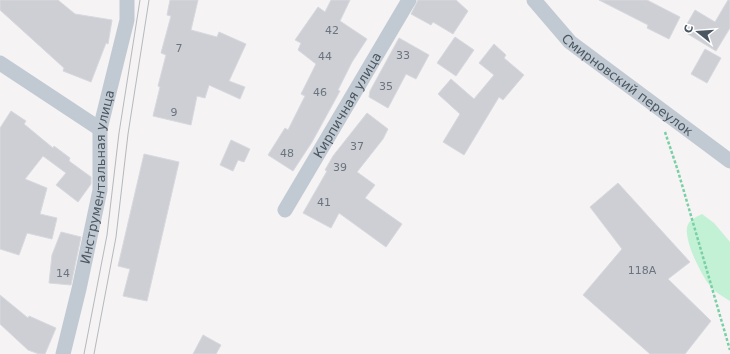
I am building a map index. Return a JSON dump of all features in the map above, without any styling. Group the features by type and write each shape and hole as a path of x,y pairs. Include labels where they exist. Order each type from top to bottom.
{"street":[{"name":"Инструментальная улица","path":"62,354 79,289 100,190 100,129 127,20 127,0"},
{"name":"Кирпичная улица","path":"285,210 409,0"},
{"name":"Смирновский переулок","path":"534,0 570,42 730,161"},
{"path":"0,63 100,129"}],"path":[{"path":"656,106 678,171 730,350"}],"green space":[{"path":"702,214 714,223 730,242 730,301 710,286 698,266 688,242 687,228 689,223"}],"building":[{"path":"0,0 58,0 75,14 112,20 108,44 106,43 91,82 63,71 64,68 0,10"},
{"path":"170,0 198,0 191,30 217,37 219,32 246,44 229,81 245,87 240,99 209,85 205,98 197,96 191,125 153,116 160,87 158,86 166,55 161,53 171,16 167,15"},
{"path":"331,0 350,0 340,21 367,39 352,62 338,90 340,91 312,142 293,171 268,155 285,128 288,130 305,96 301,94 316,64 298,50 301,43 295,40 318,7 325,12"},
{"path":"418,0 456,0 468,11 453,34 433,22 431,25 411,14"},
{"path":"599,0 647,0 680,17 669,39 647,28 648,25"},
{"path":"728,0 730,0 730,28 716,51 683,31 695,10 715,22"},
{"path":"455,37 474,50 456,76 437,63"},
{"path":"399,38 429,55 416,79 406,74 388,108 369,97 370,91"},
{"path":"494,44 506,55 504,58 524,75 503,100 499,97 464,155 443,142 460,114 438,94 451,79 474,99 494,75 479,63"},
{"path":"705,49 721,58 707,83 691,74"},
{"path":"11,111 26,121 24,124 53,148 54,146 70,158 69,161 91,177 91,184 78,202 56,185 66,173 43,156 25,179 47,188 40,214 57,218 52,239 27,233 19,255 0,249 0,128"},
{"path":"367,113 388,129 383,139 357,172 375,185 365,198 402,224 386,247 339,213 331,228 303,213 327,171 325,170 333,156"},
{"path":"231,140 250,149 244,162 238,160 233,171 220,165"},
{"path":"144,154 179,162 147,301 123,296 130,269 118,266"},
{"path":"618,183 690,262 668,279 711,321 685,354 650,354 583,295 622,249 590,207"},
{"path":"61,232 81,237 71,285 49,283 52,255"},
{"path":"0,295 28,318 29,316 56,328 45,354 39,354 28,350 0,324"},
{"path":"203,335 221,345 216,354 193,354"}],"tram line":[{"path":"84,354 107,235 119,133 140,0"},
{"path":"94,354 116,237 128,134 149,0"}]}
